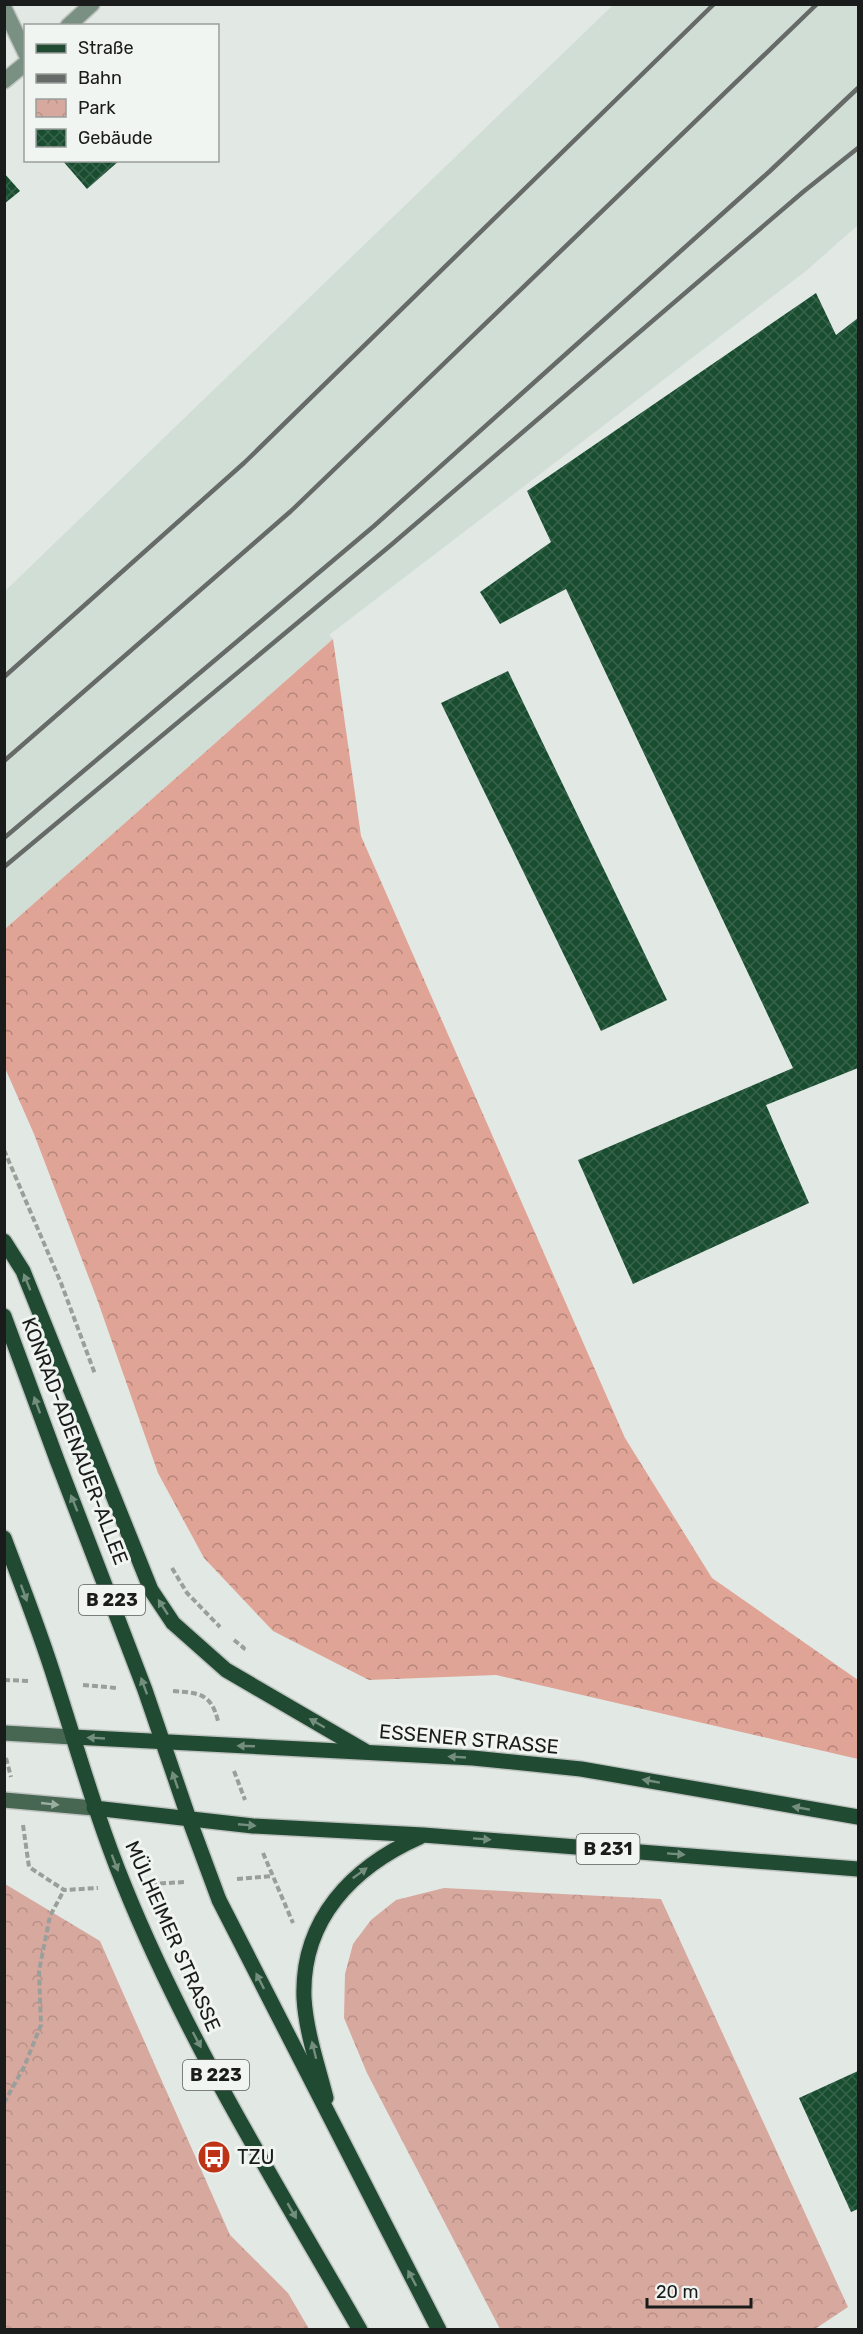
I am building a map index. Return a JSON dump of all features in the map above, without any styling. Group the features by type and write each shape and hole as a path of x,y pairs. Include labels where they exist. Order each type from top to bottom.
{"main road":[{"path":"4,1241 23,1271 151,1590 173,1623 226,1670 368,1752"},
{"name":"KONRAD-ADENAUER-ALLEE","path":"4,1316 146,1690 189,1820"},
{"name":"B 223","path":"4,1538 56,1683 94,1809"},
{"path":"4,1733 73,1737"},
{"name":"ESSENER STRASSE","path":"73,1737 473,1758 581,1769 858,1817"},
{"path":"4,1800 94,1809"},
{"name":"B 231","path":"94,1809 253,1826 423,1835 858,1869"},
{"name":"MÜLHEIMER STRASSE","path":"94,1809 124,1886 189,2025 360,2330"},
{"name":"B 223","path":"189,1820 219,1900 439,2330"},
{"path":"334,2127 311,2042 304,2000 305,1960 312,1938 330,1906 351,1879 393,1849 423,1835"}],"street":[{"path":"70,24 92,4"},
{"path":"4,8 24,50"},
{"path":"4,81 24,65"}],"path":[{"path":"4,1150 61,1283 98,1382"},
{"path":"170,1565 187,1593 244,1648"},
{"path":"4,1680 192,1692"},
{"path":"4,2103 24,2067 41,2025 39,1971 50,1916 64,1890"}],"shaded area":[{"path":"613,5 858,5 858,225 806,271 329,635 333,639 5,929 5,591"}],"green space":[{"path":"333,639 361,836 625,1438 712,1578 858,1680 858,1759 496,1675 369,1680 273,1631 204,1558 158,1473 97,1299 34,1134 5,1068 5,929"},
{"path":"5,1884 100,1941 230,2235 288,2293 309,2329 5,2329"},
{"path":"444,1888 661,1899 848,2307 815,2329 500,2329 367,2073 344,2018 345,1974 353,1944 371,1920 396,1900"}],"building":[{"path":"64,162 118,162 87,189"},
{"path":"4,173 20,191 4,204"},
{"path":"816,293 836,335 858,318 858,1068 766,1105 809,1203 633,1284 578,1160 793,1068 566,589 500,624 480,592 551,542 527,491"},
{"path":"508,671 667,1000 601,1031 441,703"},
{"path":"858,2071 858,2209 851,2212 799,2098"}],"railway":[{"path":"4,677 244,463 714,4"},
{"path":"4,761 291,511 817,4"},
{"path":"4,838 374,526 770,171 858,88"},
{"path":"4,867 391,545 803,192 858,148"}],"place":[{"name":"TZU","path":"214,2157"}]}
